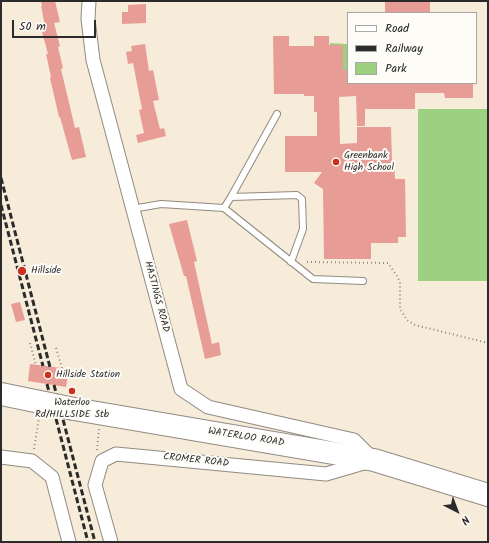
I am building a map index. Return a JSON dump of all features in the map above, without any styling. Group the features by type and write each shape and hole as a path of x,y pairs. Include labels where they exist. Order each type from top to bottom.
{"highway":[{"name":"WATERLOO ROAD","path":"1,394 101,414 374,460 488,495"}],"street":[{"name":"HASTINGS ROAD","path":"89,1 88,19 93,60 181,388 208,407 354,440 374,460"},
{"name":"CROMER ROAD","path":"110,542 94,485 102,462 116,454 326,474 374,460"},
{"path":"1,456 32,461 52,477 69,542"}],"lane":[{"path":"224,208 277,114"},
{"path":"231,197 297,195 302,199 303,229 291,262"},
{"path":"132,208 161,204 224,208 312,279 363,281"}],"path":[{"path":"291,262 388,263 398,276 400,282 400,309 407,320 415,325 488,343"},
{"path":"30,343 36,365"},
{"path":"56,348 62,368"},
{"path":"32,461 43,403"},
{"path":"97,448 101,414"}],"green space":[{"path":"330,43 347,44 347,70 330,70"},
{"path":"418,109 488,109 488,281 418,281"}],"building":[{"path":"41,1 55,1 60,22 54,23 60,46 58,47 63,68 61,69 75,128 79,127 86,157 72,160 59,117 50,78 46,54 48,54 42,32 46,31"},
{"path":"385,1 430,1 430,12 385,12"},
{"path":"146,4 146,23 122,24 122,12 128,12 128,5"},
{"path":"273,36 289,36 289,46 314,46 314,36 329,36 329,45 343,45 343,70 347,70 347,84 473,84 473,98 445,98 444,93 415,93 415,109 365,109 365,126 357,126 356,96 339,97 340,144 357,143 357,127 391,127 392,161 394,161 395,179 405,179 406,237 398,237 398,243 371,243 371,259 324,259 323,189 314,183 322,172 285,172 285,136 317,136 317,112 314,112 314,96 304,96 304,94 274,94"},
{"path":"145,44 149,71 153,70 159,100 153,101 160,129 164,128 166,136 138,143 136,135 144,133 139,110 142,109 133,63 128,64 126,52 132,51 131,46"},
{"path":"187,220 197,261 194,262 212,344 219,342 221,355 205,359 186,276 184,276 169,224"},
{"path":"20,302 25,320 16,322 11,304"},
{"name":"Hillside Station","path":"30,364 69,369 66,387 28,381"}],"railway":[{"path":"1,178 50,367"},
{"path":"1,205 43,366"},
{"path":"47,384 88,542"},
{"path":"54,385 95,542"}],"place":[{"name":"Greenbank High School","path":"336,162"},
{"name":"Hillside","path":"22,271"},
{"name":"Hillside Station","path":"48,375"},
{"name":"Waterloo Rd/HILLSIDE Stb","path":"72,391"}]}
